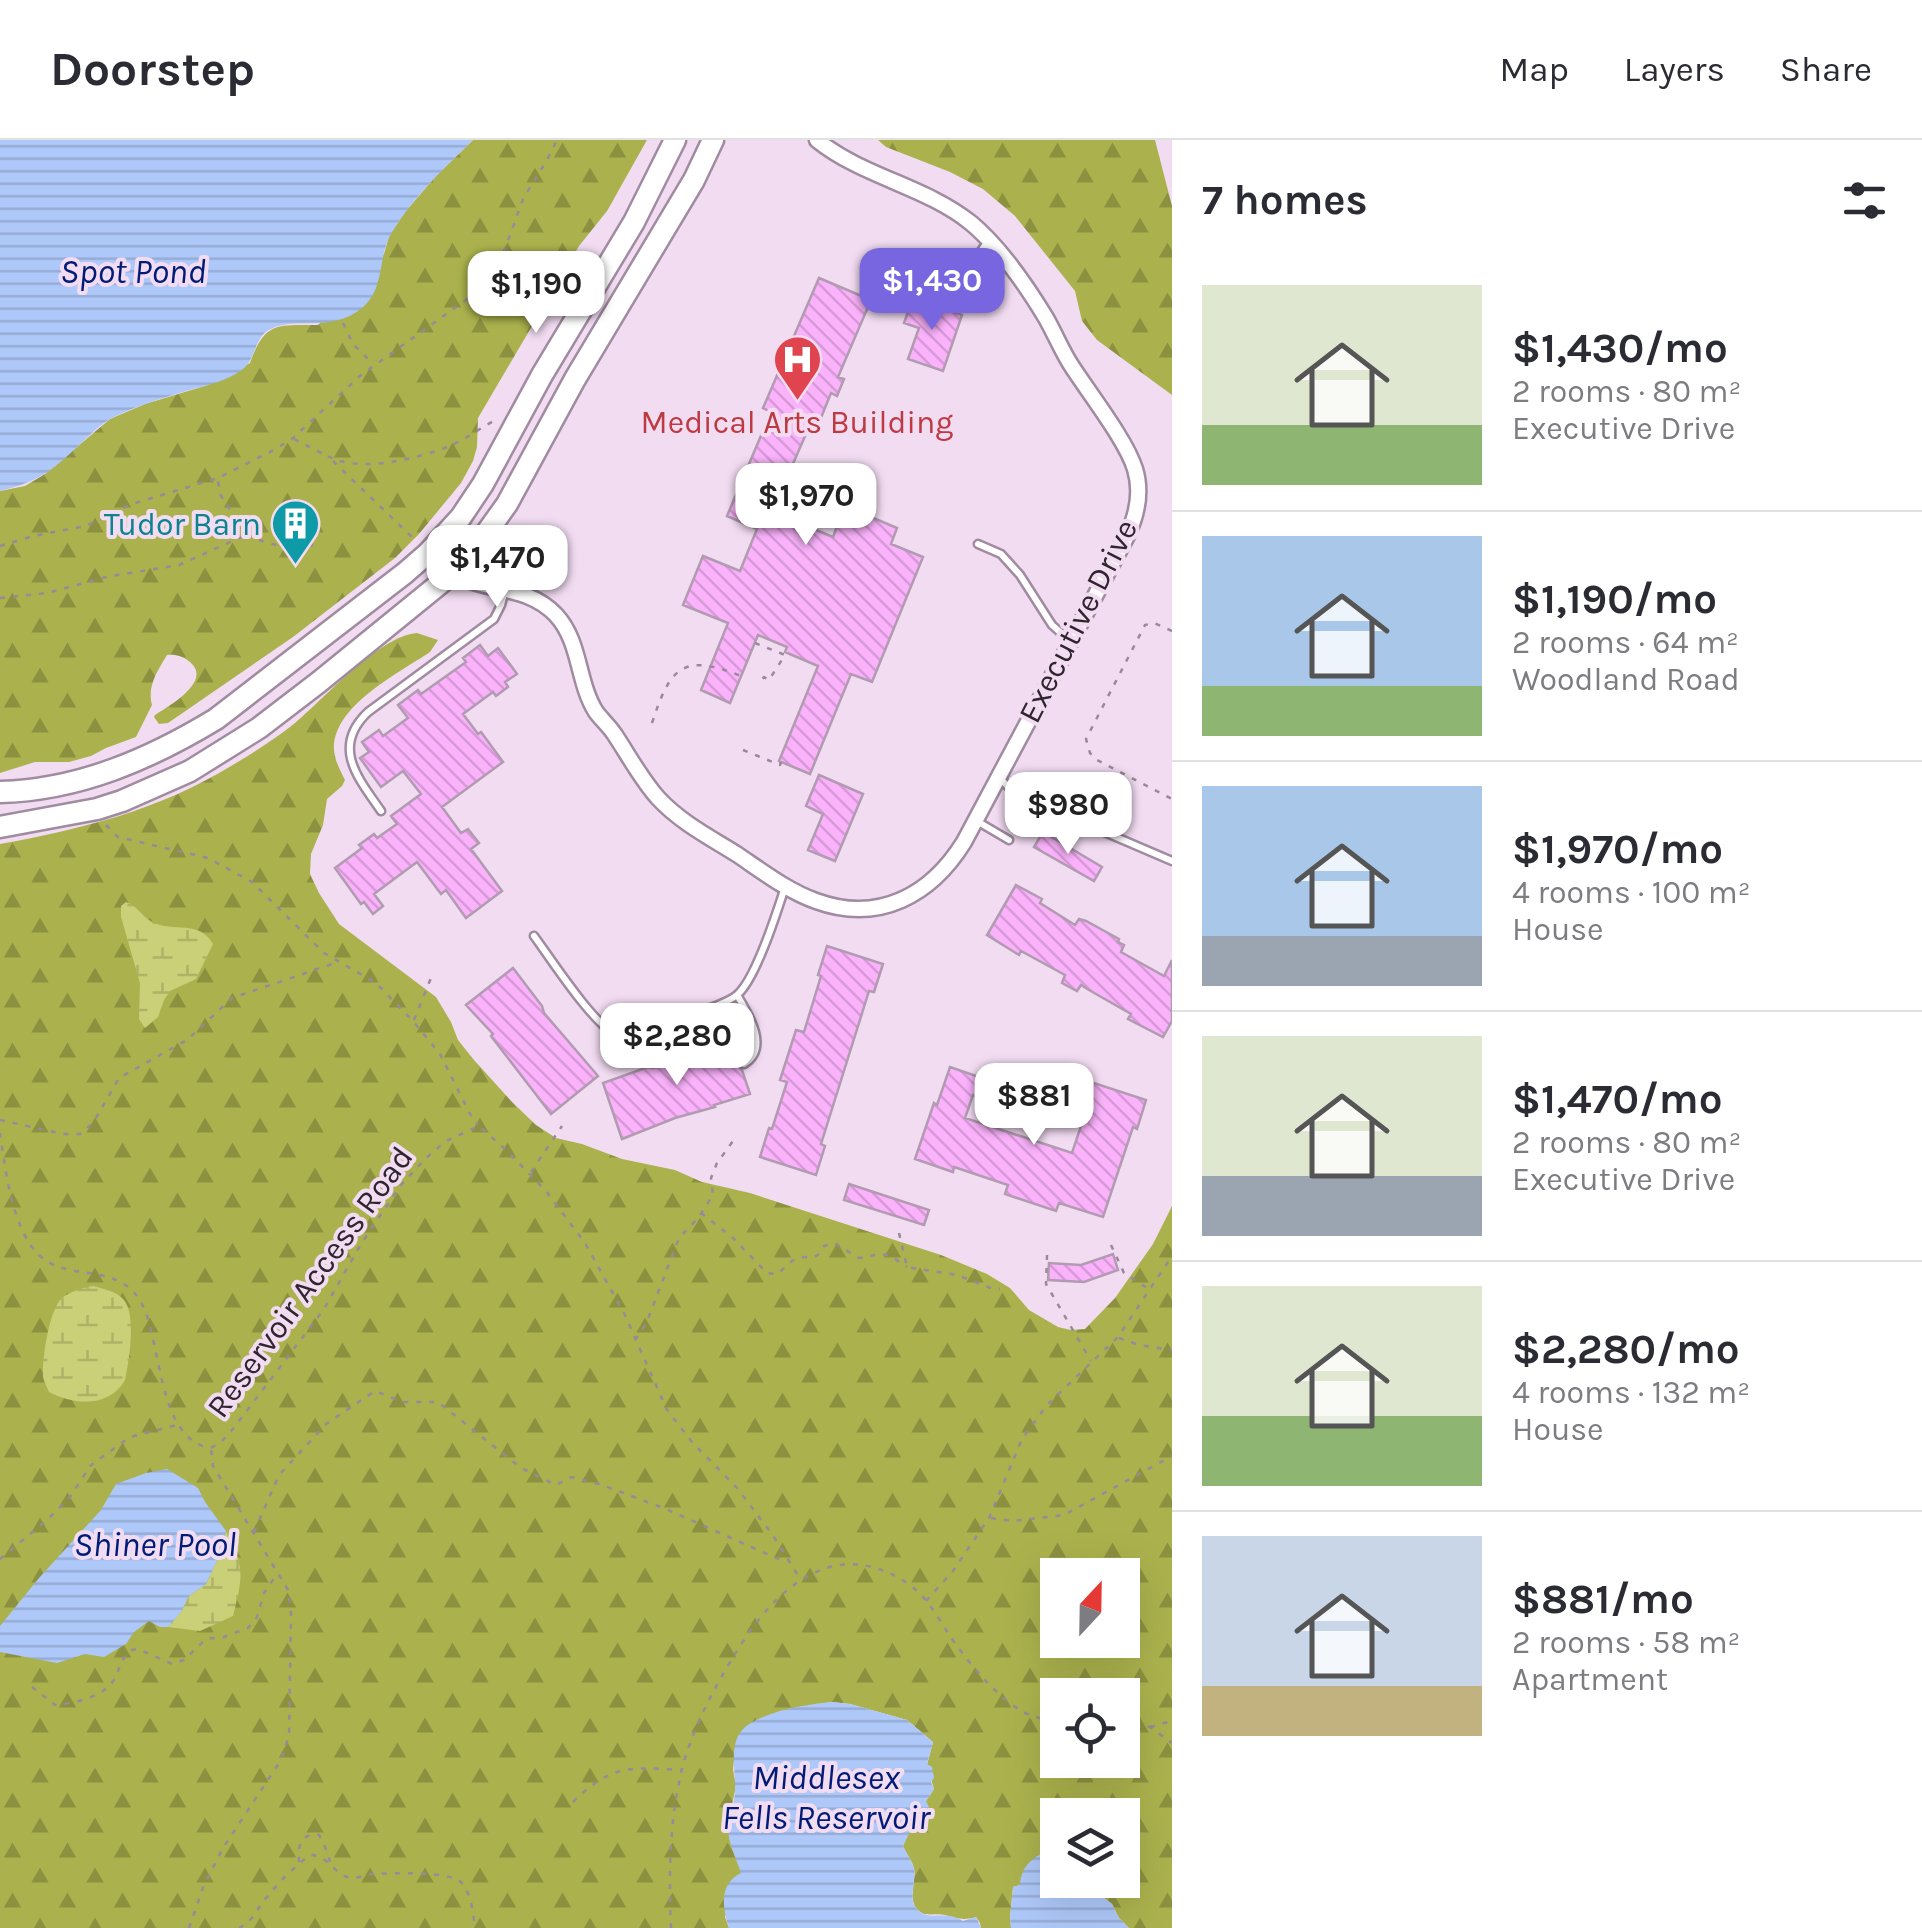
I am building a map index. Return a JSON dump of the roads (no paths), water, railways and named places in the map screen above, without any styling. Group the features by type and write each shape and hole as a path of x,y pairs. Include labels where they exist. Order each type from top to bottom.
{"main road":[{"path":"0,792 48,787 102,774 178,742 216,719 428,554 477,494 634,222 675,140"},
{"path":"0,827 97,809 190,771 258,728 319,682 452,572 507,504 714,140"}],"street":[{"name":"Executive Drive","path":"452,572 463,579 525,594 540,602 561,622 574,643 598,715 658,798 680,817 785,886 818,902 852,909 886,906 912,896 941,874 1040,702 1132,524 1138,503 1136,475 1127,452 1068,360 1045,316 988,240 969,222 928,196 835,154 817,140"}],"lane":[{"path":"972,264 988,240"},
{"path":"978,544 1001,554 1020,575 1052,626 1070,641"},
{"path":"428,554 452,572"},
{"path":"381,810 352,763 350,746 356,726 368,712 494,618 505,589"},
{"path":"998,776 1012,791 1172,861"},
{"path":"975,820 1008,840"},
{"path":"534,936 587,1008 606,1028 619,1034 654,1027 737,996 769,936 785,886"},
{"path":"737,996 748,1013 758,1046 755,1056 744,1064"}],"water":[{"name":"Spot Pond","path":"0,140 473,140 429,183 400,219 387,241 375,291 362,308 337,320 276,326 259,339 247,365 237,373 114,417 43,475 0,491"},
{"name":"Shiner Pool","path":"167,1469 198,1488 226,1531 206,1584 189,1596 168,1627 149,1621 126,1644 104,1657 85,1654 57,1663 0,1652 0,1626 101,1510 116,1484"},
{"name":"Middlesex Fells Reservoir","path":"832,1702 907,1720 933,1742 927,1764 932,1767 934,1778 934,1789 926,1801 929,1807 918,1815 903,1846 914,1868 914,1905 933,1916 963,1921 976,1917 981,1928 729,1928 724,1897 729,1883 741,1873 728,1827 735,1794 738,1736 744,1728 766,1716"},
{"name":"Middlesex Fells Reservoir","path":"1040,1855 1040,1898 1104,1898 1129,1928 1011,1928 1013,1887 1020,1885 1028,1863"}],"place":[{"name":"Medical Arts Building","path":"797,402"},
{"name":"Tudor Barn","path":"296,566"}]}
